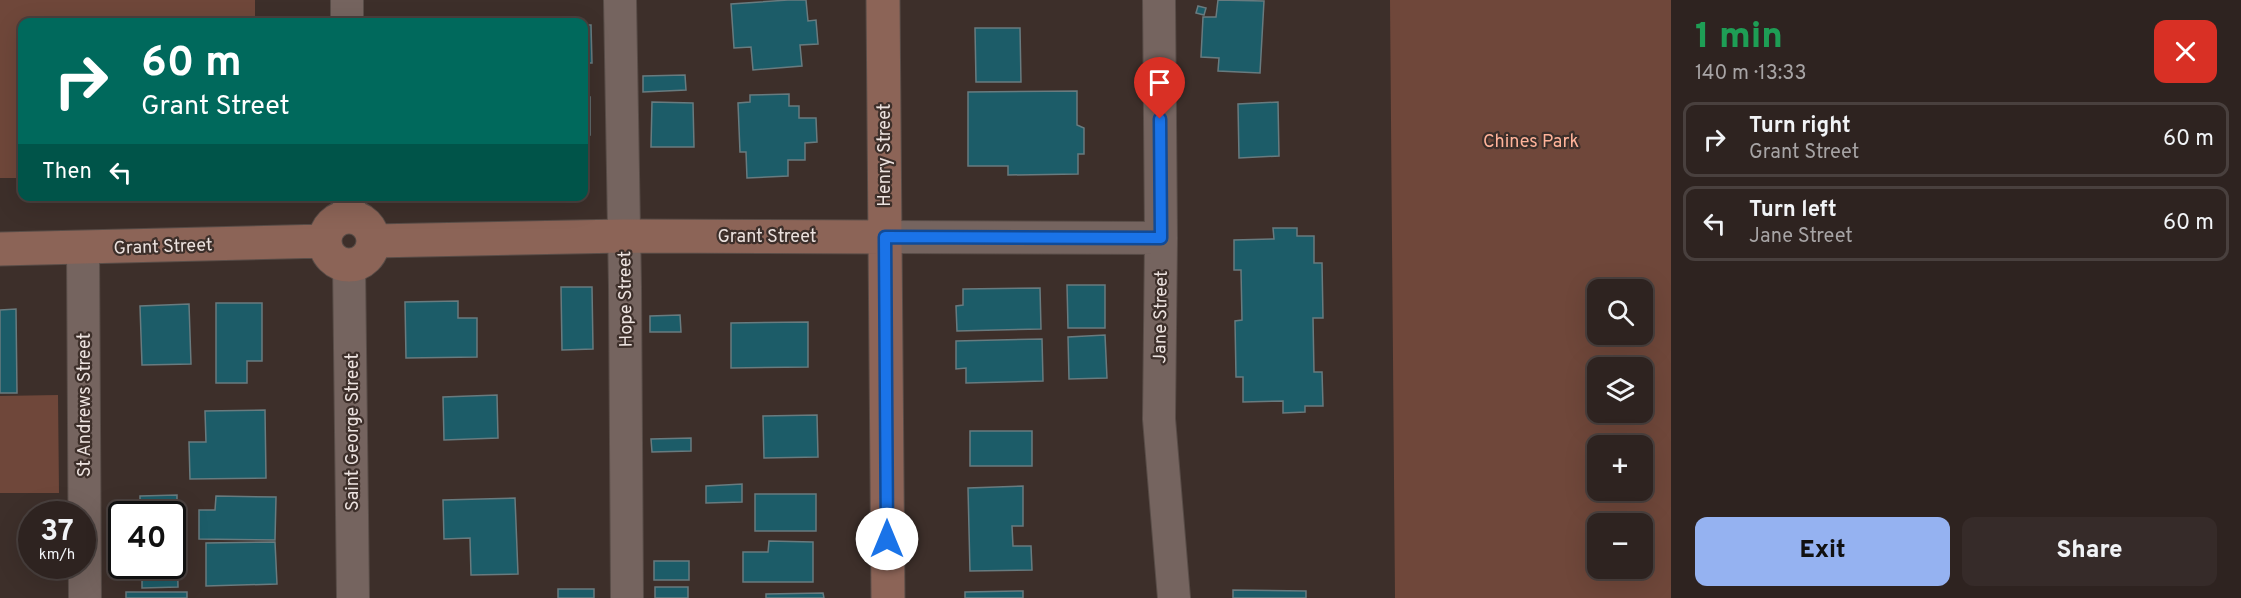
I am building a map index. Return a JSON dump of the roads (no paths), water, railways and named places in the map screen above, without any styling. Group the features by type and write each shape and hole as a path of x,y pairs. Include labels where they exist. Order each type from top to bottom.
{"street":[{"path":"347,0 347,18"},
{"name":"Hope Street","path":"620,0 627,598"},
{"name":"Henry Street","path":"883,0 888,598"},
{"name":"Jane Street","path":"1159,0 1161,238 1159,419 1174,598"},
{"path":"349,207 356,218 368,227 373,241 369,255 364,260 350,265 335,261 326,249 325,241 326,234 349,207"},
{"name":"Grant Street","path":"373,241 623,236 1161,238"},
{"name":"Grant Street","path":"0,249 325,241"},
{"name":"St Andrews Street","path":"83,248 85,598"},
{"name":"Saint George Street","path":"350,265 353,598"}],"park label":[{"name":"Chines Park","path":"1531,141"}]}
